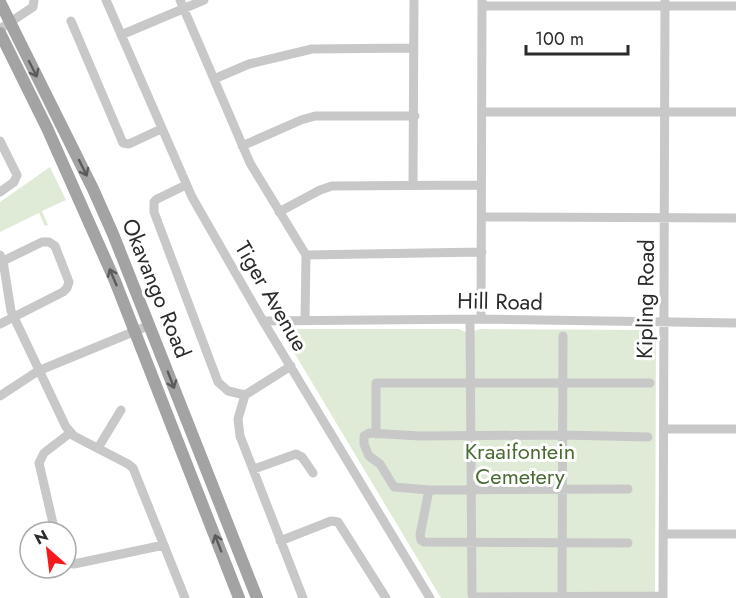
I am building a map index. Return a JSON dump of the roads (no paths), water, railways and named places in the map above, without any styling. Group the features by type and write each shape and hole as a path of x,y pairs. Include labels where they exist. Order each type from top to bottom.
{"main road":[{"name":"Okavango Road","path":"0,2 3,28 115,281 239,598"},
{"name":"Okavango Road","path":"3,28 93,189 150,325 256,598"}],"street":[{"path":"3,28 33,7 34,0"},
{"name":"Tiger Avenue","path":"106,0 186,185 263,321 430,598"},
{"path":"121,35 182,4 204,0"},
{"path":"413,185 414,0"},
{"path":"481,319 482,3 729,4"},
{"name":"Kipling Road","path":"663,597 665,3"},
{"path":"182,4 250,163 306,255 305,320"},
{"path":"71,21 123,143 129,144 161,129"},
{"path":"214,79 249,64 312,49 414,48"},
{"path":"482,112 736,112"},
{"path":"242,146 315,116 415,116"},
{"path":"0,192 17,178 1,143"},
{"path":"186,185 157,199 154,202 154,212 218,382 228,391 245,395"},
{"path":"279,212 332,186 481,185"},
{"path":"482,217 736,218"},
{"path":"0,324 13,317 65,290 68,285 69,279 55,246 49,242 42,242 2,258 13,317 70,433 133,468 185,598"},
{"path":"306,255 482,252"},
{"name":"Hill Road","path":"263,321 481,319 736,323"},
{"path":"470,320 471,592 473,596 663,597"},
{"path":"0,396 38,371 150,325"},
{"path":"562,596 563,336"},
{"path":"291,366 245,395 237,426 303,598"},
{"path":"376,434 376,383 650,383"},
{"path":"98,448 121,410"},
{"path":"664,429 736,429"},
{"path":"52,520 39,463 44,453 70,433"},
{"path":"628,489 429,490 394,487 380,464 370,458 366,450 365,435 648,436"},
{"path":"254,469 296,454 302,457 313,474"},
{"path":"429,490 422,521 421,540 424,542 628,543"},
{"path":"280,541 331,521 338,522 386,598"},
{"path":"663,534 736,534"},
{"path":"78,563 164,545"}],"park label":[{"name":"Kraaifontein Cemetery","path":"520,464"}]}
